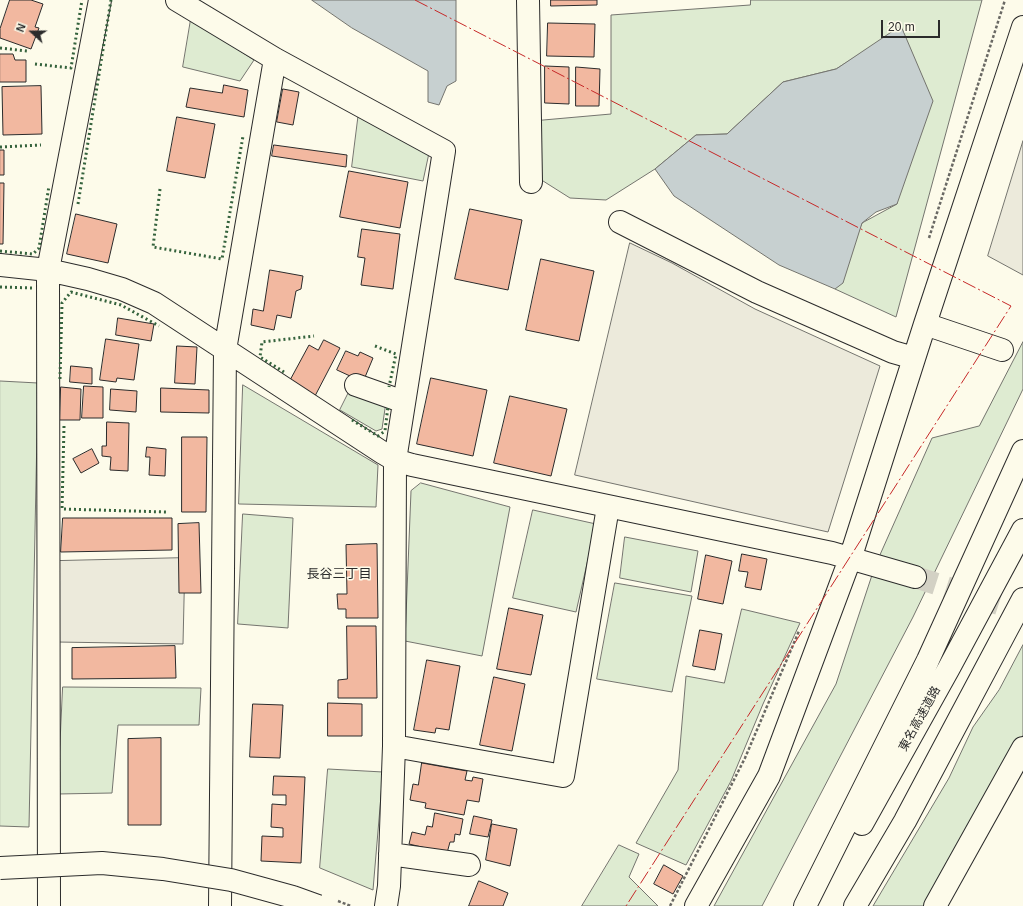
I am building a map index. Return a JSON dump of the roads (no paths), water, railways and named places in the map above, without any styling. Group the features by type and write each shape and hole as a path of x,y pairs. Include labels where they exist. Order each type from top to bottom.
{"main road":[{"path":"49,906 48,270 100,0"},
{"path":"177,0 275,59 444,151 395,460 394,746 390,854 386,906"},
{"path":"528,0 531,182"},
{"path":"696,906 768,776 850,559 925,324 1023,27"},
{"path":"220,906 225,350 275,59"},
{"path":"620,222 757,292 893,352 914,358"},
{"path":"0,265 48,270 88,279 122,289 154,302 382,453 395,460 412,465 608,507 832,553 915,577"},
{"path":"925,324 1002,350"},
{"path":"356,385 404,402"},
{"path":"805,906 928,660 1023,451"},
{"path":"394,746 563,776 608,507"},
{"name":"東名高速道路","path":"814,906 945,675 1023,530"},
{"path":"855,906 905,821 1023,599"},
{"path":"935,906 1023,748"},
{"path":"390,854 469,865"},
{"path":"0,868 102,863 163,869 231,880 293,897 318,906"}],"tunnel":[{"path":"915,577 1023,612"}],"district":[{"name":"長谷三丁目","path":"339,574"}]}
